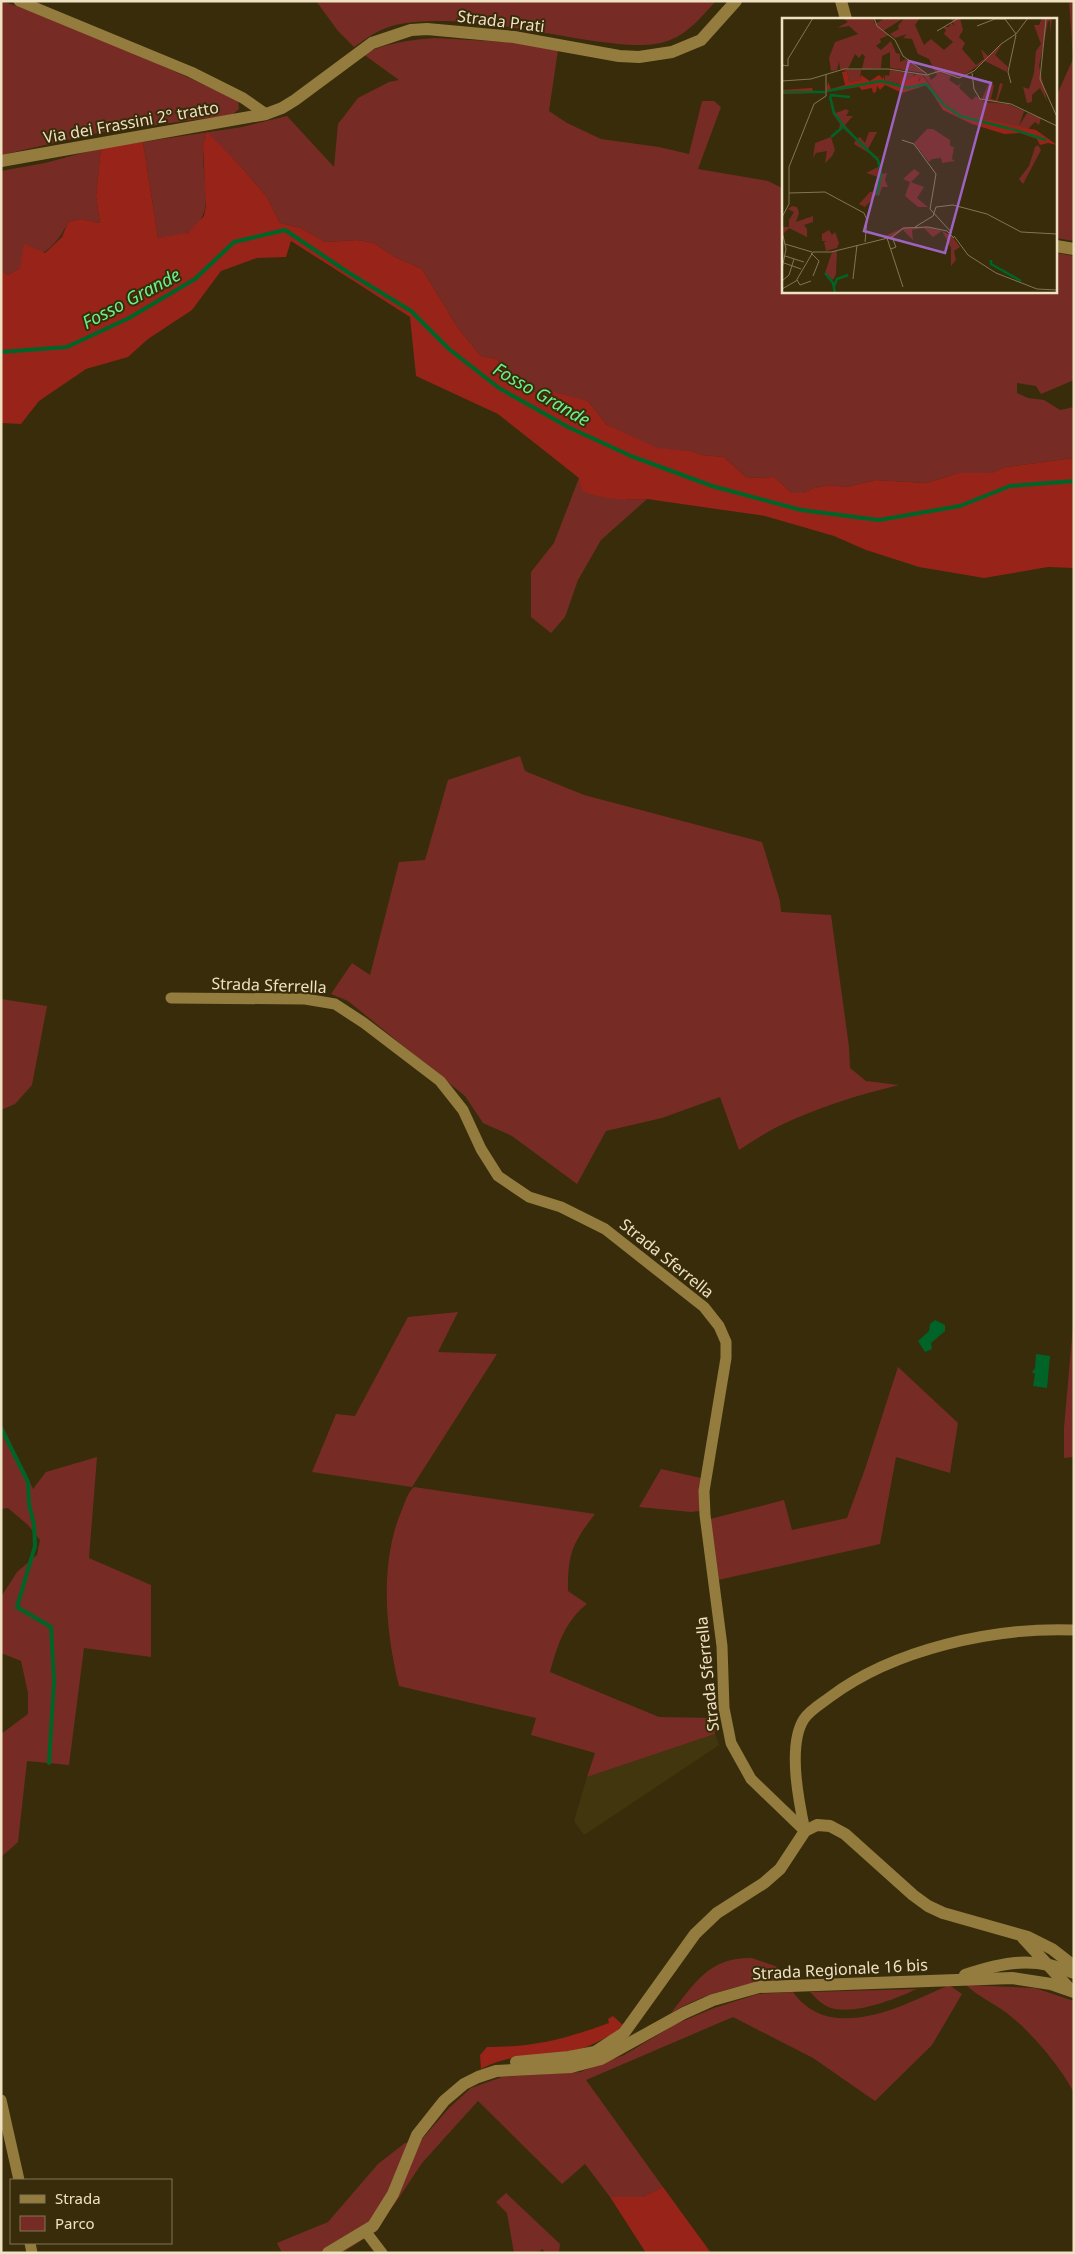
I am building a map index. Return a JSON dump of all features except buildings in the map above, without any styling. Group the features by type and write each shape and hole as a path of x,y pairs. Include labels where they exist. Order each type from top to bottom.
{"street":[{"path":"18,1 191,72 243,98 266,114"},
{"name":"Strada Prati","path":"266,114 282,108 294,100 372,43 397,34 427,29 514,36 619,56 639,57 672,52 701,40 736,1"},
{"path":"841,1 846,18"},
{"name":"Via dei Frassini 2° tratto","path":"1,161 266,114"},
{"path":"1058,246 1074,249"},
{"name":"Strada Sferrella","path":"171,998 305,999 335,1004 364,1023 440,1081 463,1110 481,1149 498,1176 530,1197 561,1207 605,1228 704,1307 719,1326 726,1342 726,1358 706,1469 704,1507 722,1646 724,1708 731,1744 751,1779 805,1831"},
{"path":"805,1831 798,1797 796,1761 799,1730 804,1719 812,1711 843,1687 880,1666 939,1647 1008,1632 1042,1628 1074,1630"},
{"path":"496,2072 511,2062 569,2057 595,2052 624,2033 695,1934 717,1913 764,1884 780,1870 805,1831 817,1825 830,1826 845,1834 913,1895 928,1906 943,1913 1046,1945 1074,1966"},
{"path":"1021,1937 1073,1991"},
{"path":"991,1966 1024,1950 1026,1947 1021,1937"},
{"path":"1012,1978 1046,1970 1050,1957 1046,1945"},
{"name":"Strada Regionale 16 bis","path":"949,1979 1015,1961 1047,1965 1074,1973"},
{"name":"Strada Regionale 16 bis","path":"328,2253 366,2232 373,2226 393,2194 412,2144 431,2115 464,2084 478,2077 496,2072 571,2067 602,2060 706,2003 733,1993 759,1987 1012,1978 1051,1984 1073,1991"},
{"path":"1,2100 19,2179"},
{"path":"366,2232 382,2253"}],"shaded area":[{"path":"207,132 237,162 267,197 280,223 301,228 325,242 357,240 374,243 393,256 422,269 458,328 481,356 497,359 514,378 538,394 545,390 588,401 606,424 657,448 724,457 747,478 774,477 792,493 803,493 814,488 829,485 846,487 876,480 926,483 959,473 991,473 1006,467 1074,458 1074,568 1048,567 984,578 919,567 866,550 834,536 765,516 647,499 614,499 582,491 579,478 498,414 416,376 410,317 291,241 286,257 257,258 221,271 192,310 148,339 128,357 86,369 39,401 21,424 1,423 1,270 8,275 20,268 24,244 45,253 62,237 68,222 80,219 100,223 96,196 101,148 143,142 158,238 188,233 204,216 206,205 203,146"},
{"path":"935,1320 945,1325 945,1331 931,1343 932,1349 925,1352 918,1341 929,1331 930,1324"},
{"path":"1036,1354 1050,1356 1047,1388 1033,1386 1035,1374 1032,1372 1035,1368"},
{"path":"715,1734 719,1745 584,1835 574,1821 587,1777"},
{"path":"613,2016 624,2026 590,2045 568,2052 504,2060 481,2069 480,2055 487,2047 535,2044 564,2038 609,2023 608,2019"},
{"path":"663,2187 711,2253 646,2253 610,2197 643,2197"}],"green space":[{"path":"1,1 38,13 238,100 239,109 233,114 223,116 103,132 1,155"},
{"path":"316,1 716,1 684,33 661,43 633,45 594,41 485,24 425,21 400,24 379,31 354,47 338,31"},
{"path":"1069,1 1074,1 1074,241 1058,238 1058,93 1073,59"},
{"path":"435,38 525,43 558,50 549,111 567,123 601,139 659,147 689,154 702,101 714,101 721,107 698,169 768,181 782,188 782,292 1058,292 1058,253 1074,256 1074,380 1041,394 1036,386 1017,383 1017,393 1028,398 1044,400 1060,410 1074,407 1074,458 1006,467 991,473 959,473 926,483 876,480 846,487 829,485 814,488 803,493 792,493 774,477 747,478 724,457 702,455 690,451 657,449 606,424 588,401 538,394 514,378 497,359 481,356 458,328 422,269 393,256 374,243 357,240 325,242 301,228 280,223 267,197 237,162 207,133 203,158 206,199 204,211 199,222 186,234 158,238 143,142 242,127 287,116 334,167 338,124 358,98 389,82 399,80 363,54 380,47"},
{"path":"101,148 96,196 100,223 80,219 68,222 57,240 35,259 8,275 1,270 1,171 45,163"},
{"path":"579,478 628,500 647,499 601,540 578,580 565,617 551,633 531,617 531,572 554,543"},
{"path":"520,756 525,771 584,795 762,842 780,901 781,912 831,915 849,1047 850,1068 866,1081 899,1085 853,1098 793,1119 739,1150 720,1097 662,1118 606,1131 577,1184 512,1136 483,1123 465,1096 348,1001 331,994 352,963 370,975 399,862 425,860 448,780"},
{"path":"1,999 47,1006 32,1085 15,1104 1,1110"},
{"path":"458,1312 438,1352 497,1354 412,1487 312,1472 336,1414 355,1416 408,1317"},
{"path":"1074,1314 1074,1457 1064,1458 1064,1428"},
{"path":"898,1367 958,1423 950,1473 896,1457 880,1544 718,1580 710,1519 784,1500 792,1530 847,1518"},
{"path":"1,1423 33,1489 46,1472 97,1457 89,1558 151,1585 151,1657 84,1648 69,1765 27,1761 18,1842 1,1857 1,1734 28,1714 28,1693 21,1661 1,1653 1,1597 17,1572 37,1555 40,1540 28,1525 8,1508 1,1509"},
{"path":"661,1469 701,1478 700,1511 691,1512 639,1507"},
{"path":"414,1487 595,1514 576,1542 569,1567 568,1591 587,1604 567,1626 550,1672 659,1717 714,1718 715,1734 587,1777 595,1753 531,1735 536,1718 399,1686 390,1642 387,1572 395,1528 407,1496"},
{"path":"752,1958 775,1966 790,1978 728,1989 699,1999 671,2013 696,1982 714,1967 737,1959"},
{"path":"949,1985 962,1994 932,2045 875,2101 813,2058 733,2017 586,2080 663,2187 643,2197 610,2197 585,2164 562,2184 478,2101 422,2163 394,2205 365,2238 342,2253 282,2253 277,2243 328,2222 378,2164 405,2143 422,2139 449,2108 471,2088 502,2077 580,2072 624,2055 676,2024 714,2008 758,1994 793,1992 809,2008 827,2016 847,2018 868,2016 890,2010"},
{"path":"966,1985 1035,1988 1074,2001 1074,2093 1053,2060 1023,2027 1004,2011"},
{"path":"917,1989 875,2005 841,2010 828,2007 810,1992"},
{"path":"506,2193 560,2244 559,2253 546,2253 542,2249 538,2253 514,2253 507,2213 496,2202"}],"waterway":[{"name":"Fosso Grande","path":"1,352 67,347 129,318 195,279 234,242 285,230 349,273 411,311 449,349 499,388 568,427 631,456 712,486 801,510 879,520 960,506 1010,486 1074,481"},
{"path":"1,1428 28,1482 29,1504 34,1525 35,1546 17,1607 51,1627 54,1681 49,1763"}]}
